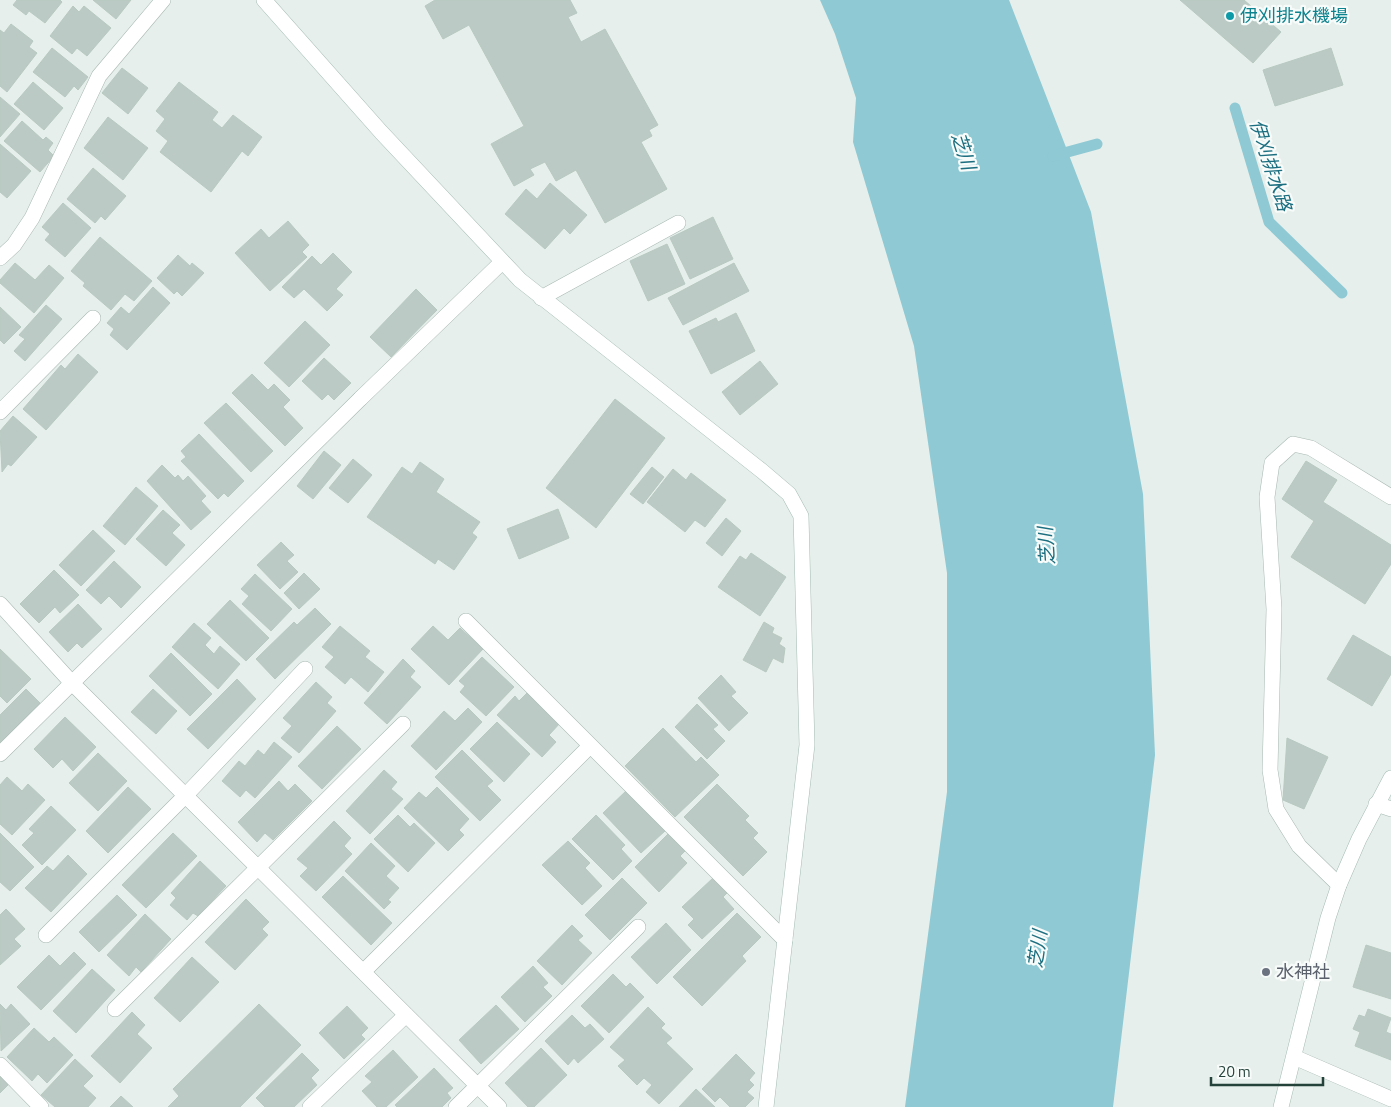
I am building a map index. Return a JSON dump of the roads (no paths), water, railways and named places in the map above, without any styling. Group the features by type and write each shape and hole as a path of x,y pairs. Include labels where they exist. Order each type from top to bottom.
{"street":[{"path":"0,258 14,245 32,218 98,76 163,0"},
{"path":"264,0 381,132 502,262 541,298 762,471 789,494 801,516 807,746 766,1107"},
{"path":"541,298 678,223"},
{"path":"0,754 361,398 502,262"},
{"path":"0,412 93,318"},
{"path":"1339,885 1299,846 1276,809 1270,770 1274,609 1267,497 1272,463 1294,444 1311,448 1391,497"},
{"path":"0,604 72,683 499,1107"},
{"path":"466,621 785,940"},
{"path":"46,935 186,795 305,669"},
{"path":"115,1008 403,724"},
{"path":"363,972 590,746"},
{"path":"1282,1107 1328,918 1339,885 1376,804 1391,778"},
{"path":"1376,804 1391,809"},
{"path":"456,1107 638,927"},
{"path":"310,1107 406,1015"},
{"path":"1294,1057 1391,1099"},
{"path":"0,1065 41,1107"}],"water":[{"name":"芝川","path":"820,0 1009,0 1091,212 1143,494 1155,755 1113,1107 905,1107 947,792 947,573 914,346 853,142 856,98 835,34"}],"waterway":[{"name":"伊刈排水路","path":"1235,108 1269,222 1342,293"},
{"path":"1053,156 1097,144"}],"place":[{"name":"伊刈排水機場","path":"1230,16"},
{"name":"水神社","path":"1266,972"}]}
